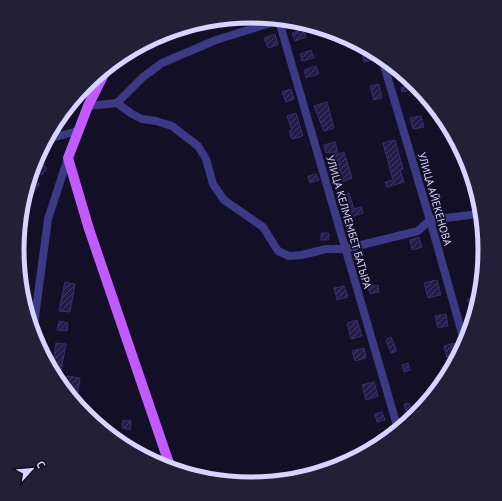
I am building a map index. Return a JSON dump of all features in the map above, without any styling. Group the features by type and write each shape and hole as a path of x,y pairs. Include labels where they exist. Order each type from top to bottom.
{"main road":[{"path":"102,78 88,106 68,158 89,229 169,463"}],"street":[{"path":"88,106 118,103 143,77 162,63 216,40 270,24"},
{"name":"УЛИЦА КЕЛМЕМБЕТ БАТЫРА","path":"279,25 397,425"},
{"name":"УЛИЦА АЙЕКЕНОВА","path":"383,66 430,220 462,334"},
{"path":"118,103 132,114 142,119 156,121 172,126 198,146 206,158 213,184 224,200 262,227 278,251 289,256 302,255 326,249 345,249 418,231 430,220 476,214"},
{"path":"54,137 78,131"},
{"path":"35,320 48,219 68,158"}],"building":[{"path":"304,29 306,37 295,41 292,33"},
{"path":"275,34 278,45 268,48 264,38"},
{"path":"311,50 314,58 302,61 300,54"},
{"path":"362,52 372,57 372,60 364,62"},
{"path":"316,66 319,74 306,78 304,70"},
{"path":"379,84 382,98 374,100 370,86"},
{"path":"408,86 411,89 402,92 401,88"},
{"path":"291,89 294,99 286,102 282,92"},
{"path":"327,102 334,128 324,131 314,106"},
{"path":"296,113 303,136 292,139 289,131 292,130 287,116"},
{"path":"421,116 424,127 413,129 410,118"},
{"path":"395,140 403,169 400,170 404,182 387,187 385,182 393,180 383,143"},
{"path":"335,142 338,154 344,152 352,178 342,182 332,152 326,153 324,145"},
{"path":"41,164 47,168 42,175 38,172"},
{"path":"316,174 319,180 310,183 308,176"},
{"path":"35,180 40,184 34,192 32,190"},
{"path":"349,193 354,209 361,207 363,213 348,218 341,196"},
{"path":"321,233 329,233 329,240 321,240"},
{"path":"419,237 422,247 412,250 410,240"},
{"path":"437,280 441,295 428,298 424,283"},
{"path":"65,282 75,284 70,312 59,311"},
{"path":"378,285 379,292 370,294 368,287"},
{"path":"344,286 348,297 337,300 334,288"},
{"path":"473,298 470,311 468,299"},
{"path":"446,314 448,326 438,328 435,316"},
{"path":"357,320 362,336 351,339 347,323"},
{"path":"59,321 68,323 67,331 57,330"},
{"path":"391,337 397,351 391,353 386,340"},
{"path":"56,343 66,344 61,371 58,371 53,362"},
{"path":"455,343 456,348 452,356 447,358 444,346"},
{"path":"364,348 366,358 355,361 352,351"},
{"path":"408,363 410,370 404,372 402,365"},
{"path":"67,376 80,378 77,397 71,389 66,382"},
{"path":"374,382 378,396 366,400 362,385"},
{"path":"78,398 83,399 82,403"},
{"path":"409,403 411,410 406,411 404,404"},
{"path":"382,412 385,420 377,422 375,414"},
{"path":"123,420 131,421 130,430 122,428"}]}
